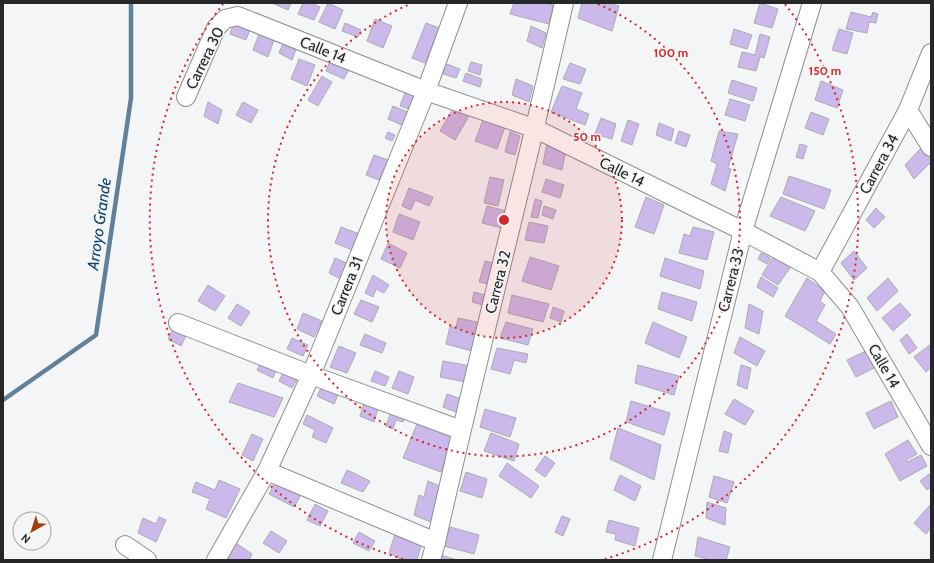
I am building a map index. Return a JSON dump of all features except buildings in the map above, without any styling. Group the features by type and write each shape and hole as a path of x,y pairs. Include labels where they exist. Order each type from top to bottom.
{"street":[{"name":"Carrera 31","path":"216,560 267,472 311,375 426,91 458,3"},
{"name":"Carrera 32","path":"431,560 461,430 536,129 564,3"},
{"name":"Carrera 33","path":"662,560 743,231 812,3"},
{"name":"Calle 14","path":"225,19 238,16 426,91 536,129 743,231 820,272 850,307 931,446"},
{"name":"Carrera 30","path":"186,97 216,28 225,19"},
{"name":"Carrera 34","path":"820,272 908,110 931,53"},
{"path":"908,110 931,147"},
{"path":"178,324 461,430"},
{"path":"267,472 436,542"},
{"path":"125,545 147,560"}],"waterway":[{"name":"Arroyo Grande","path":"3,400 96,335 131,98 131,3"}]}
